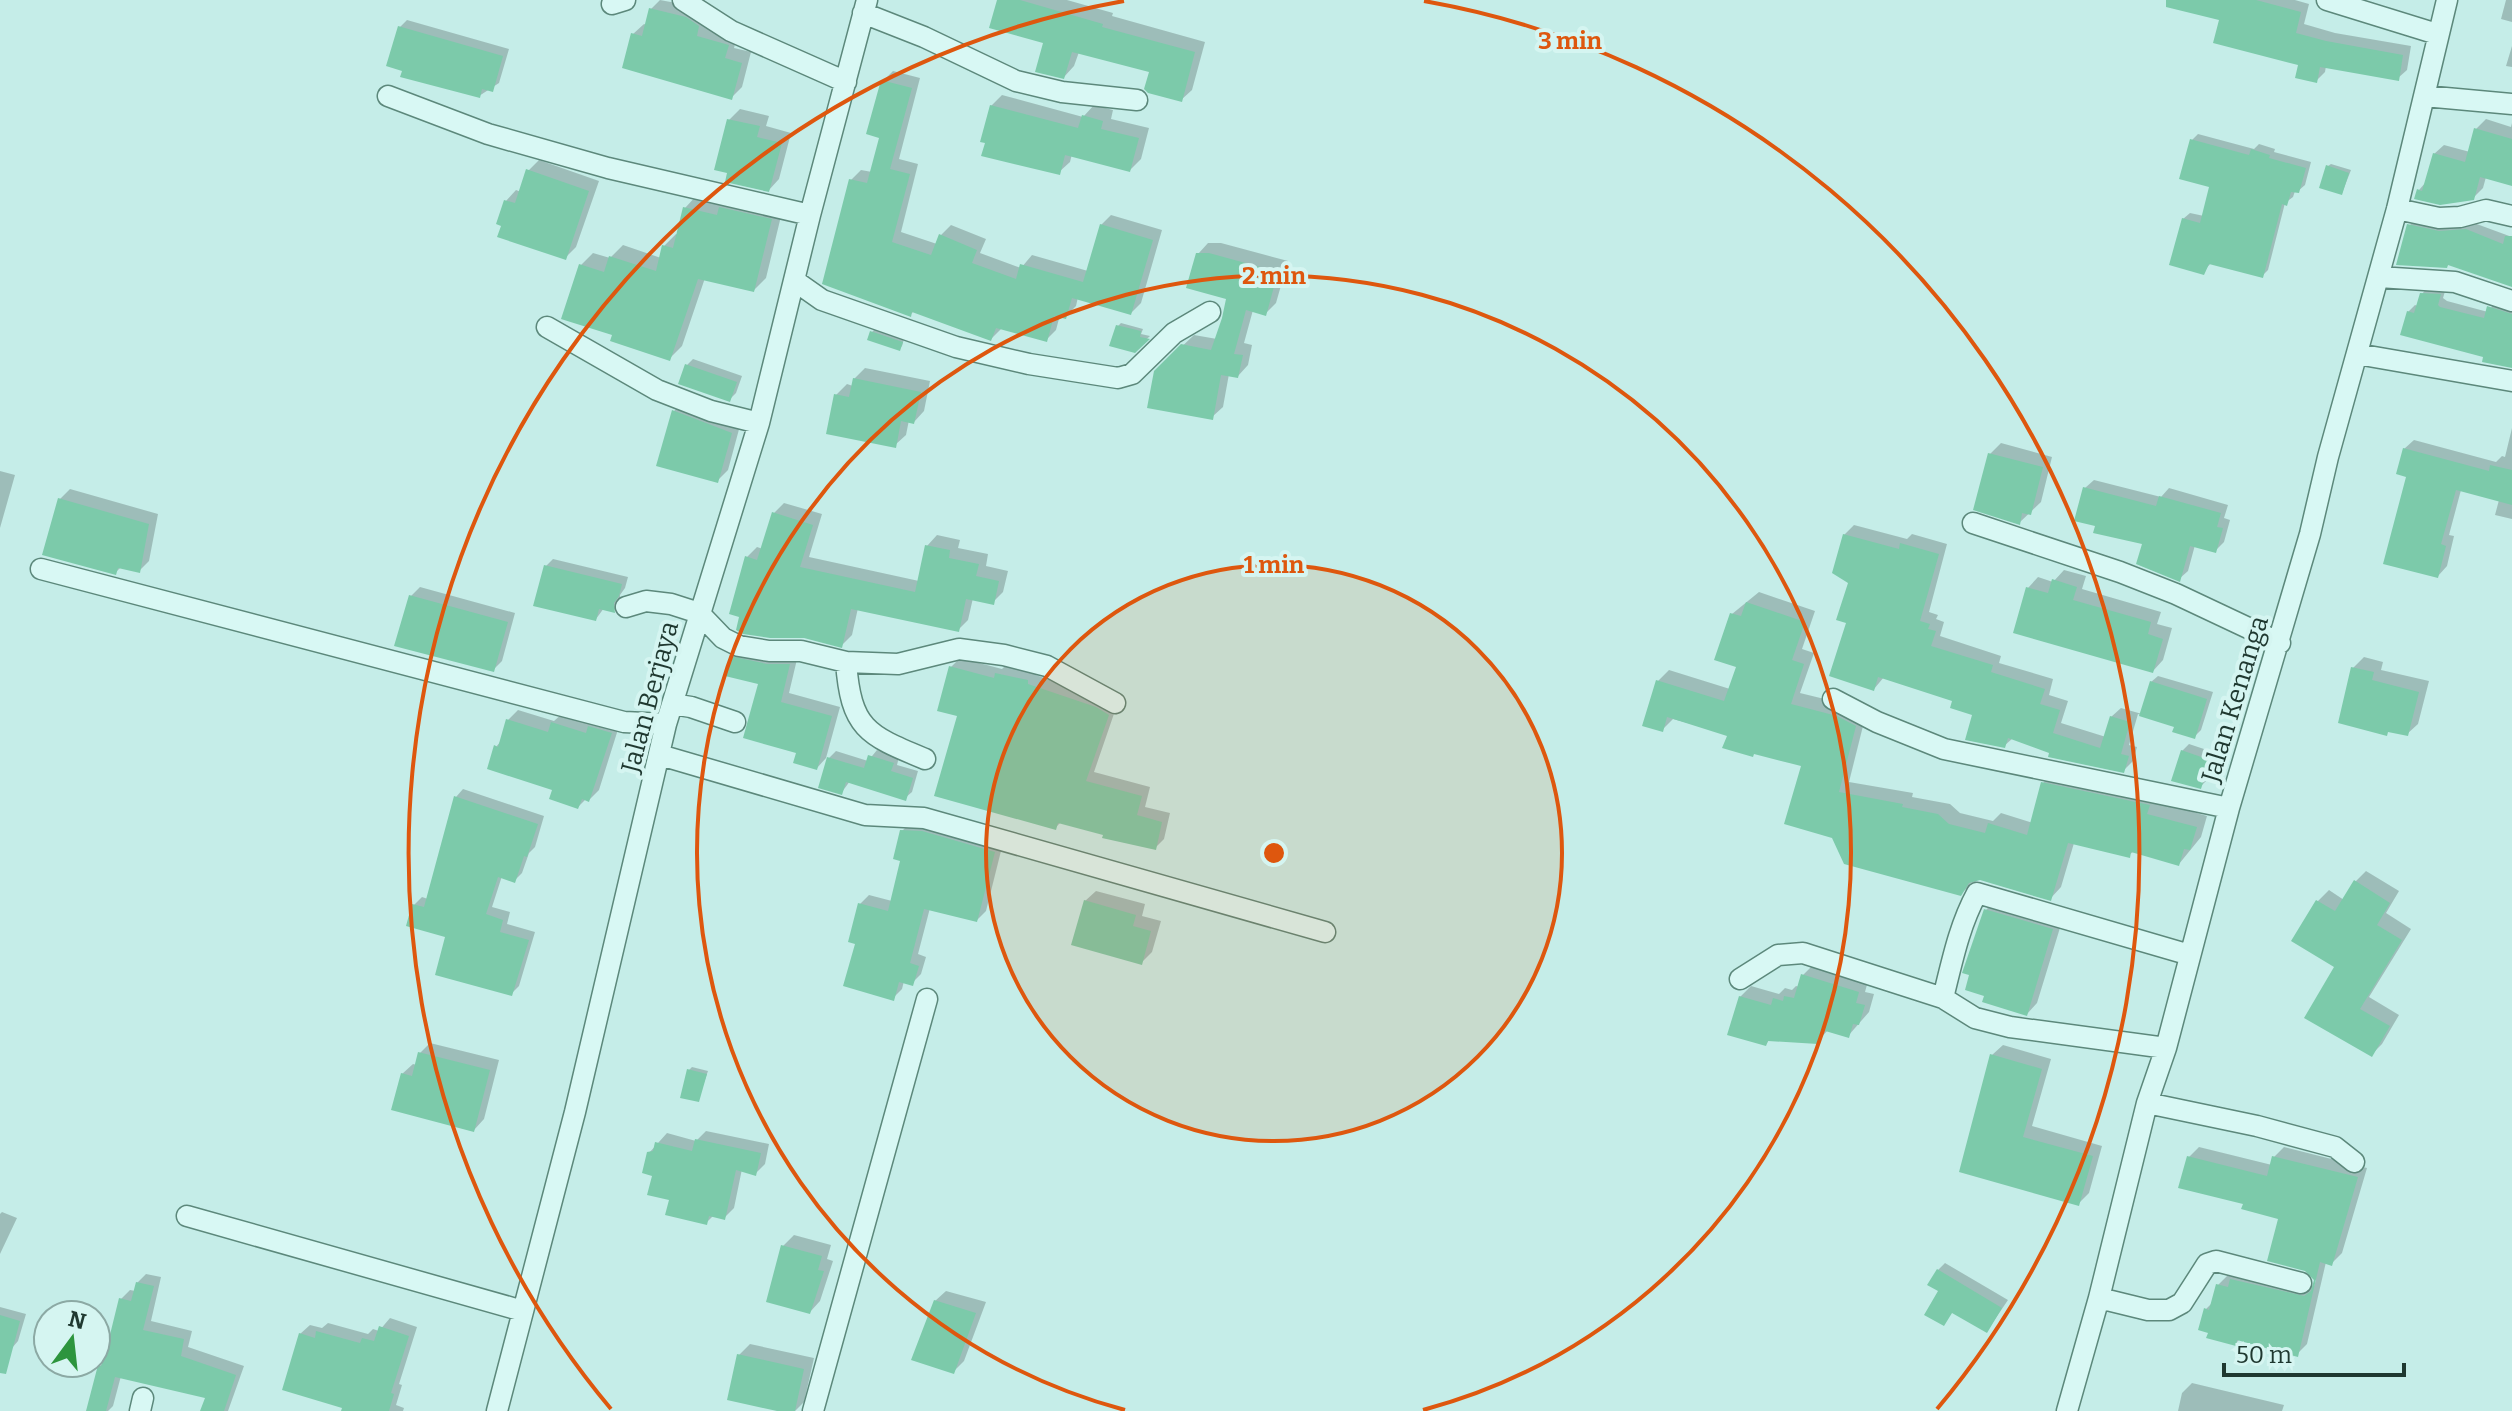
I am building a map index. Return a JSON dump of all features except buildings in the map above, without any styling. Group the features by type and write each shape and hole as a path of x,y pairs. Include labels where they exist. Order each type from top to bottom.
{"street":[{"path":"683,0 731,31 846,82"},
{"path":"2327,0 2437,34"},
{"name":"Jalan Kenanga","path":"2067,1411 2099,1298 2147,1103 2166,1048 2229,808 2280,643 2379,277 2447,0"},
{"path":"865,7 1016,81 1062,92 1137,100"},
{"name":"Jalan Berjaya","path":"497,1411 575,1112 669,714 759,423 865,7"},
{"path":"388,96 488,134 608,168 810,215"},
{"path":"2424,96 2512,104"},
{"path":"2397,209 2439,218 2460,217 2486,210 2512,216"},
{"path":"2379,277 2455,282 2512,301"},
{"path":"795,281 822,300 956,347 1029,364 1118,378 1132,374 1174,333 1210,312"},
{"path":"547,327 657,390 711,411 759,423"},
{"path":"2357,354 2512,381"},
{"path":"1973,523 2120,572 2176,594 2280,643"},
{"path":"41,569 624,722 691,707 735,722"},
{"path":"626,607 646,601 671,604 699,613 723,638 739,646 769,651 801,651 846,662 898,664 959,649 1004,655 1047,666 1115,703"},
{"path":"846,662 848,693 870,734 925,759"},
{"path":"1833,699 1877,722 1944,749 2229,808"},
{"path":"660,755 865,815 924,818 1325,932"},
{"path":"1943,998 1962,928 1977,893 2190,955"},
{"path":"1740,979 1778,955 1803,953 1943,998 1975,1018 2010,1027 2166,1048"},
{"path":"813,1411 927,999"},
{"path":"2147,1103 2257,1126 2335,1147 2354,1162"},
{"path":"187,1216 523,1311"},
{"path":"2099,1298 2148,1310 2169,1310 2182,1303 2207,1264 2216,1261 2301,1283"}]}
